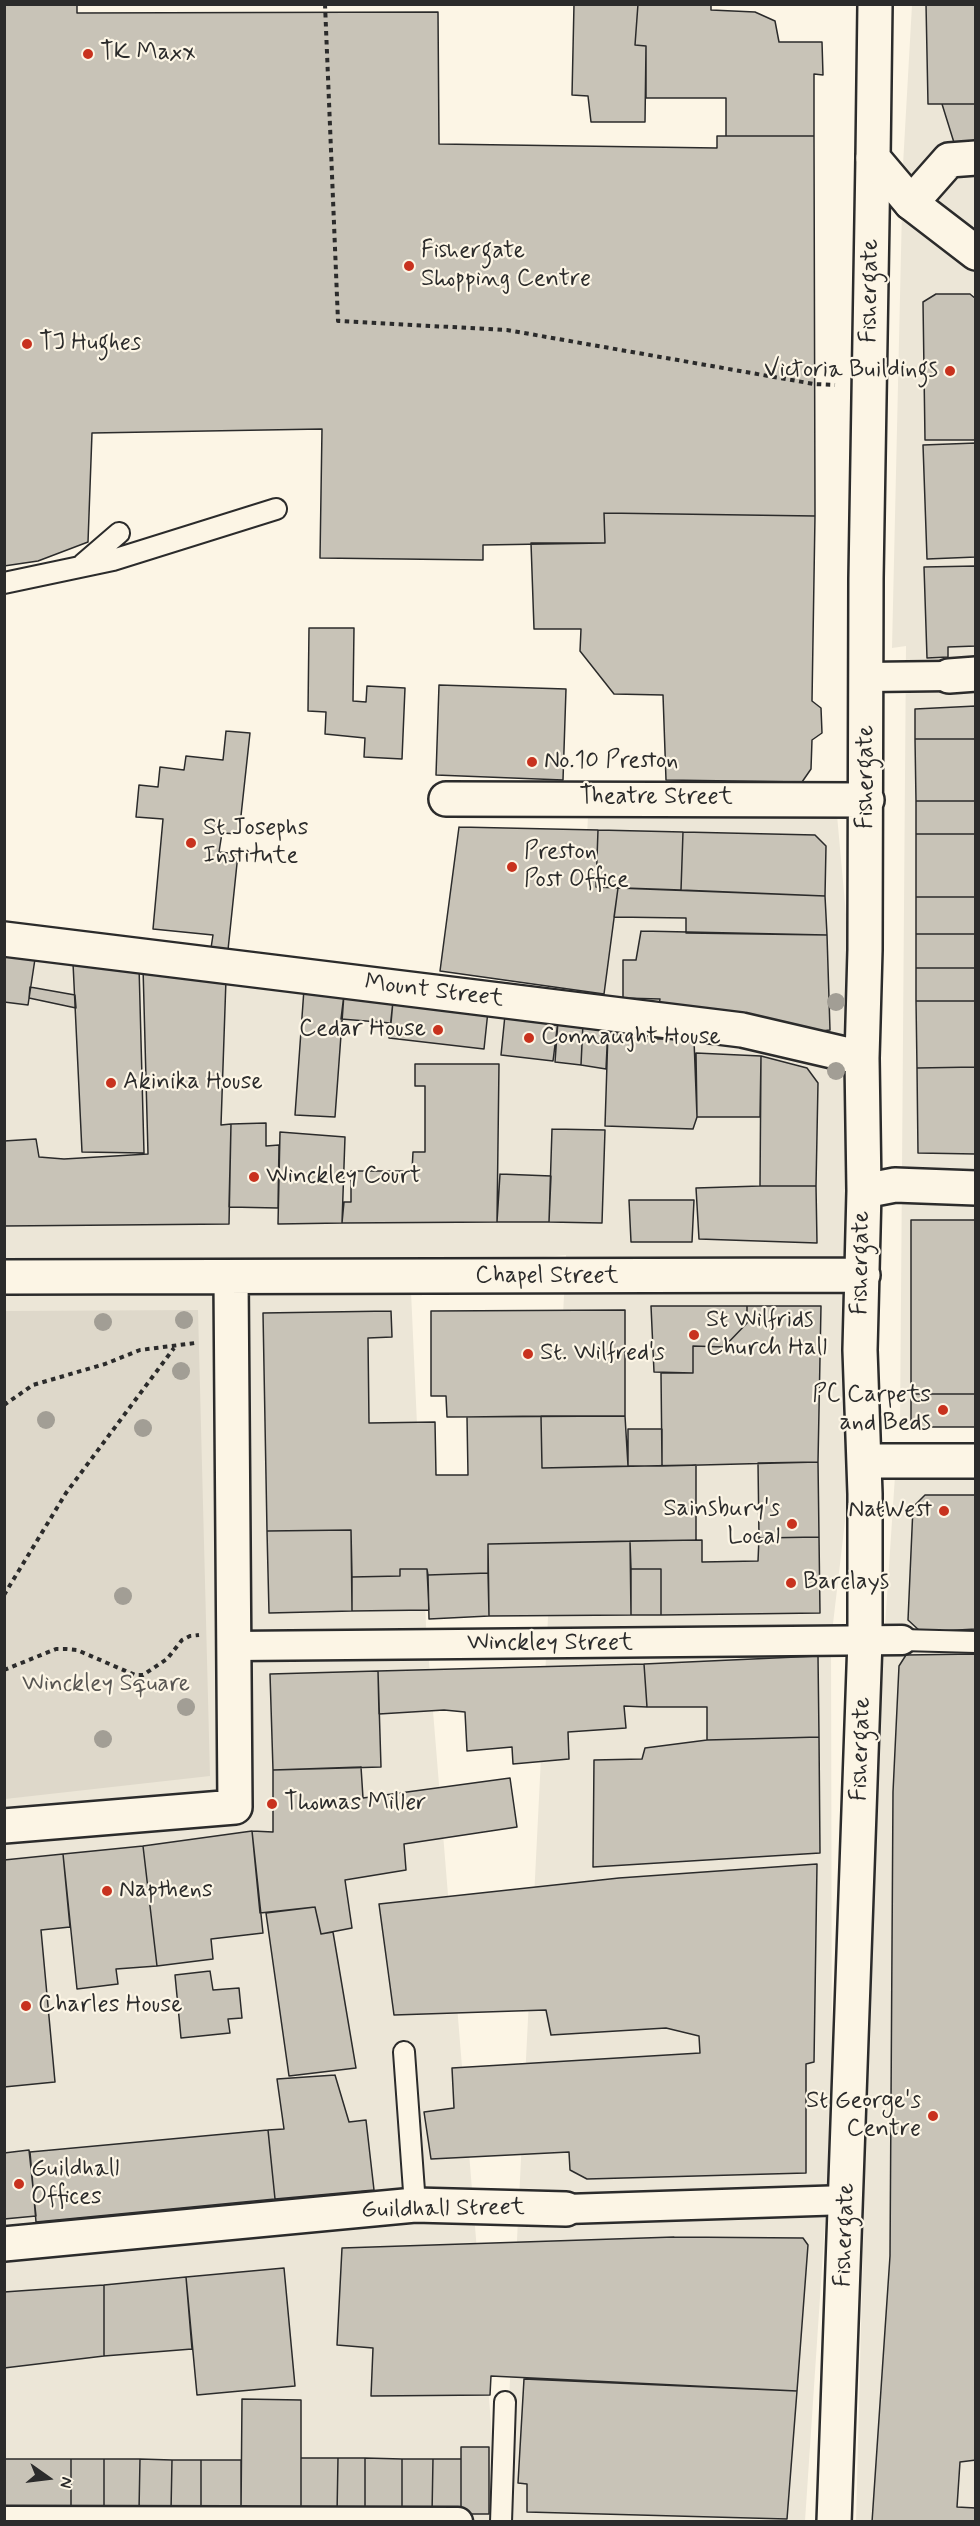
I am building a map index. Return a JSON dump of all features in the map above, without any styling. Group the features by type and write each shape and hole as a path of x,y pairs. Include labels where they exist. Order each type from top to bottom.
{"street":[{"name":"Fishergate","path":"834,2522 865,1640 864,1461 860,1350 864,1191 862,1058 867,800 875,4"},
{"path":"873,158 910,203 975,253"},
{"path":"910,203 949,160 975,158"},
{"path":"867,677 962,675"},
{"name":"Theatre Street","path":"446,799 867,800"},
{"name":"Mount Street","path":"4,939 742,1030 862,1058"},
{"path":"864,1191 895,1185 975,1188"},
{"name":"Chapel Street","path":"231,1277 863,1275"},
{"path":"4,1277 231,1277 236,1640 236,1807 4,1826"},
{"path":"864,1461 975,1461"},
{"name":"Winckley Street","path":"236,1640 902,1640"},
{"name":"Guildhall Street","path":"4,2244 415,2205 566,2209 811,2203 847,2200"},
{"path":"4,2521 458,2522"}],"lane":[{"path":"4,583 113,560 276,509"},
{"path":"81,566 119,533"},
{"path":"902,1640 975,1642"},
{"path":"405,2052 415,2205"},
{"path":"501,2522 505,2402"}],"path":[{"path":"325,4 338,321 507,330 814,384"},
{"path":"4,1404 33,1385 105,1364 140,1350 174,1348 66,1493 4,1595"},
{"path":"4,1670 56,1649 66,1648 143,1675 160,1665 182,1640 190,1636 236,1640"}],"shaded area":[{"path":"912,5 975,5 975,1426 900,1428 906,646 892,648 903,165"},
{"path":"837,815 850,959 854,1444 831,1641 832,2118 805,2521 503,2521 566,1255 410,1269 426,1625 499,2521 5,2522 5,930 579,998 588,816"},
{"name":"St George's Centre","path":"896,1461 975,1462 975,2521 856,2522 875,1776"}],"green space":[{"name":"Winckley Square","path":"198,1310 210,1776 5,1799 5,1311"}],"building":[{"name":"Fishergate Shopping Centre","path":"4,4 77,4 77,13 438,12 439,144 717,148 717,136 814,136 815,516 604,513 605,543 483,545 483,560 320,558 322,429 92,433 88,542 38,561 4,566"},
{"path":"574,4 638,4 635,45 646,46 645,122 591,122 588,96 572,95"},
{"path":"638,4 711,4 711,10 755,12 775,21 779,42 822,42 823,75 814,74 814,136 726,136 726,98 646,98 646,46 635,45"},
{"path":"926,4 976,4 976,104 928,104"},
{"path":"942,104 976,104 976,149 956,149"},
{"name":"Victoria Buildings","path":"936,294 970,294 976,299 976,440 925,440 923,302"},
{"path":"976,443 976,557 927,559 923,445"},
{"path":"604,513 815,516 812,701 821,708 822,733 812,740 811,769 802,782 666,780 663,695 614,694 580,651 581,629 534,629 531,543 605,543"},
{"path":"976,566 976,646 948,647 948,657 927,658 924,567"},
{"path":"309,628 354,628 353,701 366,702 367,686 405,688 402,759 364,757 365,738 325,734 326,712 308,711"},
{"path":"439,685 566,689 563,780 436,775"},
{"path":"976,706 976,739 915,739 915,709"},
{"name":"St Josephs Institute","path":"226,731 250,733 239,834 222,833 219,852 238,854 228,950 211,948 213,935 153,929 163,819 136,817 139,785 158,787 160,767 184,770 186,756 223,760"},
{"path":"915,739 976,739 976,801 916,801"},
{"path":"916,801 976,801 976,834 916,834"},
{"path":"459,827 598,830 596,887 618,888 604,994 440,971"},
{"path":"598,830 683,832 681,890 596,887"},
{"path":"683,832 815,835 826,846 825,896 681,890"},
{"path":"916,834 976,834 976,897 916,897"},
{"path":"618,888 825,896 827,935 686,933 686,918 614,917"},
{"path":"916,897 976,897 976,934 916,934"},
{"path":"641,931 827,935 830,1030 795,1034 659,1005 660,999 623,998 623,960 636,960"},
{"path":"916,934 976,934 976,968 916,968"},
{"path":"4,954 35,959 28,1005 4,1002"},
{"name":"Akinika House","path":"73,963 139,966 144,1153 82,1152"},
{"path":"143,967 226,979 221,1125 231,1124 229,1224 4,1226 4,1141 36,1139 39,1157 64,1159 148,1154"},
{"path":"916,968 976,968 976,1001 916,1001"},
{"path":"30,987 75,995 76,1008 29,998"},
{"path":"304,989 344,994 335,1117 295,1115"},
{"path":"344,994 393,1001 391,1023 341,1019"},
{"name":"Cedar House","path":"393,1001 488,1011 484,1049 389,1038"},
{"path":"916,1001 976,1001 976,1067 917,1068"},
{"name":"Connaught House","path":"505,1015 558,1021 553,1061 501,1055"},
{"path":"558,1021 583,1023 581,1065 555,1062"},
{"path":"583,1023 608,1026 606,1069 581,1065"},
{"path":"608,1032 628,1038 694,1040 697,1117 693,1129 605,1126"},
{"path":"696,1053 761,1056 760,1117 697,1117"},
{"path":"761,1056 807,1068 818,1083 816,1186 760,1186"},
{"path":"415,1064 499,1064 497,1222 342,1223 344,1202 351,1202 351,1171 412,1171 413,1152 425,1152 425,1086 415,1086"},
{"path":"976,1067 976,1154 918,1153 917,1068"},
{"name":"Winckley Court","path":"266,1123 266,1146 279,1145 278,1208 229,1207 231,1124"},
{"path":"552,1129 605,1130 602,1223 549,1222"},
{"path":"280,1132 345,1137 342,1223 278,1224"},
{"path":"500,1174 551,1176 549,1222 497,1222"},
{"path":"816,1186 817,1243 699,1239 696,1188"},
{"path":"629,1200 694,1200 692,1242 631,1242"},
{"path":"911,1220 976,1220 976,1394 911,1394"},
{"name":"St Wilfrids Church Hall","path":"651,1306 747,1306 747,1323 724,1347 693,1346 693,1373 654,1372"},
{"path":"747,1306 821,1306 818,1462 662,1466 661,1373 693,1373 693,1346 724,1347 747,1323"},
{"name":"St. Wilfred's","path":"625,1310 625,1416 447,1417 446,1396 431,1396 431,1311"},
{"path":"391,1311 392,1337 368,1338 369,1423 435,1422 436,1475 468,1475 467,1417 541,1416 542,1468 696,1465 696,1540 488,1544 488,1573 428,1575 427,1569 400,1569 400,1576 352,1577 351,1530 267,1531 263,1313"},
{"name":"PC Carpets and Beds","path":"911,1394 976,1394 976,1427 911,1427"},
{"path":"541,1416 625,1416 628,1466 542,1468"},
{"path":"628,1429 662,1429 662,1466 628,1466"},
{"path":"818,1462 819,1537 759,1538 758,1463"},
{"path":"925,1495 976,1495 976,1629 921,1632 908,1620 913,1507"},
{"path":"351,1530 352,1611 269,1613 267,1531"},
{"path":"819,1537 820,1613 661,1615 661,1569 631,1569 630,1541 702,1540 702,1562 758,1561 759,1538"},
{"path":"630,1541 631,1615 489,1616 488,1544"},
{"path":"400,1569 427,1569 429,1610 352,1611 352,1577 400,1576"},
{"path":"631,1569 661,1569 661,1615 631,1615"},
{"path":"488,1573 489,1616 429,1619 428,1575"},
{"name":"St George's Centre","path":"976,1654 976,2460 960,2462 957,2507 976,2508 976,2522 872,2522 890,2256 893,1792 899,1666 906,1655"},
{"path":"818,1656 819,1737 707,1740 707,1707 647,1707 644,1664"},
{"path":"644,1664 647,1707 624,1706 626,1728 568,1732 569,1759 513,1764 512,1747 467,1751 465,1712 444,1710 379,1714 378,1671"},
{"path":"378,1671 381,1767 273,1770 270,1674"},
{"path":"819,1737 820,1853 593,1867 594,1760 642,1759 645,1748 707,1740"},
{"path":"361,1767 363,1798 510,1778 517,1827 404,1844 406,1870 345,1880 352,1928 321,1934 315,1907 260,1913 252,1831 273,1832 273,1770"},
{"path":"252,1831 263,1933 211,1939 213,1959 157,1966 143,1846"},
{"name":"Napthens","path":"143,1846 157,1966 116,1969 118,1984 77,1989 63,1854"},
{"name":"Charles House","path":"63,1854 70,1927 41,1930 55,2082 4,2087 4,1860"},
{"path":"817,1864 814,2062 806,2064 806,2173 587,2179 570,2170 569,2152 431,2159 424,2112 454,2108 452,2068 700,2053 699,2036 666,2028 551,2035 546,2010 394,2015 379,1904 619,1878"},
{"path":"315,1907 321,1934 333,1932 356,2068 289,2076 266,1913"},
{"path":"210,1971 213,1990 239,1988 242,2018 228,2019 230,2033 181,2038 175,1975"},
{"path":"335,2075 349,2122 366,2120 374,2190 275,2199 268,2130 284,2129 277,2079"},
{"path":"268,2130 275,2199 36,2222 30,2152"},
{"name":"Guildhall Offices","path":"29,2150 36,2216 4,2219 4,2153"},
{"path":"674,2237 803,2238 808,2245 797,2391 491,2376 490,2395 371,2396 373,2348 337,2345 342,2248"},
{"path":"284,2268 295,2386 197,2395 186,2277"},
{"path":"186,2277 192,2349 104,2356 104,2285"},
{"path":"104,2285 104,2356 4,2368 4,2292"},
{"path":"524,2379 797,2391 787,2519 527,2512 527,2484 518,2483"},
{"path":"242,2399 301,2400 301,2512 241,2512"},
{"path":"461,2447 489,2447 489,2514 461,2514"},
{"path":"301,2458 338,2458 337,2514 301,2512"},
{"path":"338,2458 365,2458 365,2514 337,2514"},
{"path":"365,2458 402,2459 402,2514 365,2514"},
{"path":"4,2459 71,2459 71,2511 4,2510"},
{"path":"71,2459 104,2459 104,2511 71,2511"},
{"path":"104,2459 140,2459 139,2511 104,2511"},
{"path":"140,2459 172,2460 171,2511 139,2511"},
{"path":"402,2459 433,2459 432,2514 402,2514"},
{"path":"433,2459 461,2459 461,2514 432,2514"},
{"path":"172,2460 201,2460 201,2511 171,2511"},
{"path":"201,2460 241,2460 241,2512 201,2511"}],"place":[{"name":"TK Maxx","path":"88,54"},
{"name":"Fishergate Shopping Centre","path":"409,266"},
{"name":"TJ Hughes","path":"27,344"},
{"name":"Victoria Buildings","path":"950,371"},
{"name":"No.10 Preston","path":"532,762"},
{"name":"St Josephs Institute","path":"191,843"},
{"name":"Preston Post Office","path":"512,867"},
{"name":"Cedar House","path":"438,1030"},
{"name":"Connaught House","path":"529,1038"},
{"name":"Akinika House","path":"111,1083"},
{"name":"Winckley Court","path":"254,1177"},
{"name":"St Wilfrids Church Hall","path":"694,1335"},
{"name":"St. Wilfred's","path":"528,1354"},
{"name":"PC Carpets and Beds","path":"943,1410"},
{"name":"NatWest","path":"944,1511"},
{"name":"Sainsbury's Local","path":"792,1524"},
{"name":"Barclays","path":"791,1583"},
{"name":"Thomas Miller","path":"272,1804"},
{"name":"Napthens","path":"107,1891"},
{"name":"Charles House","path":"26,2006"},
{"name":"St George's Centre","path":"933,2116"},
{"name":"Guildhall Offices","path":"19,2184"}]}
